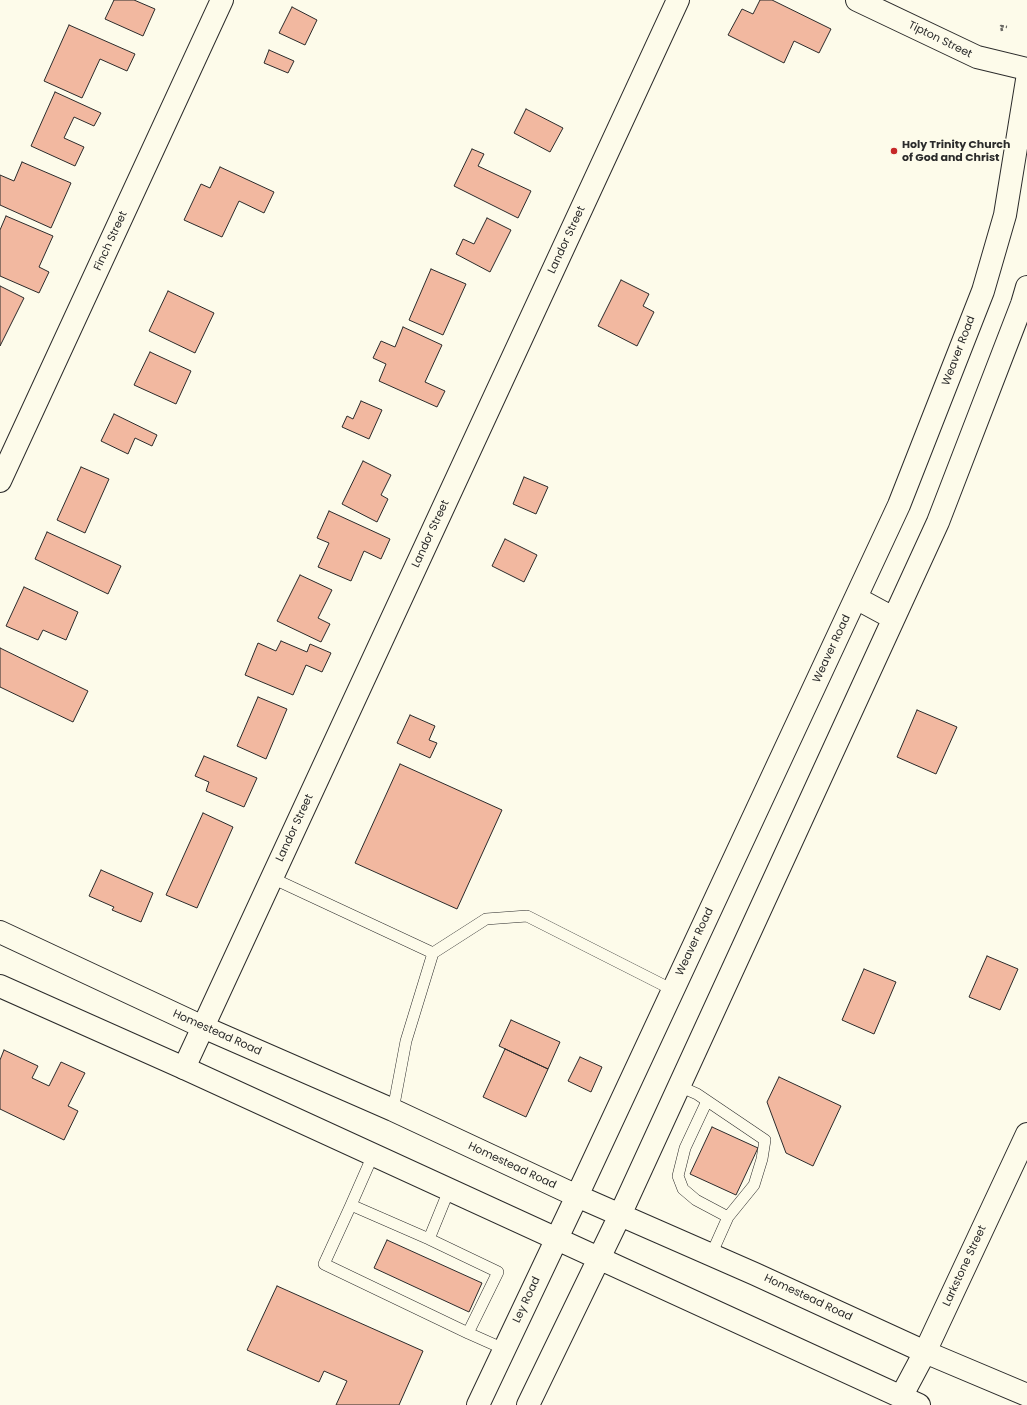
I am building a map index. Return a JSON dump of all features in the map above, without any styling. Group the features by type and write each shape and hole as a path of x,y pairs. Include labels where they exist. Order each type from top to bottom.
{"main road":[{"name":"Finch Street","path":"0,481 222,0"},
{"name":"Landor Street","path":"184,1068 678,0"},
{"name":"Tipton Street","path":"857,0 977,57 1027,69"},
{"name":"Weaver Road","path":"577,1196 899,506 983,291 1005,215 1027,80"},
{"path":"528,1405 620,1215 938,522 1022,304 1027,287"},
{"path":"856,598 894,618"},
{"name":"Homestead Road","path":"0,932 203,1027 393,1110 577,1196 925,1352 1027,1395"},
{"path":"0,986 184,1068 910,1401"},
{"name":"Larkstone Street","path":"910,1401 925,1352 1027,1134"},
{"name":"Ley Road","path":"478,1405 577,1196"}],"lane":[{"path":"272,878 433,953"},
{"path":"393,1110 406,1041 433,953 486,918 527,916 673,990"},
{"path":"679,1086 697,1094 765,1140 762,1158 754,1185 728,1217 711,1255"},
{"path":"708,1101 685,1148 678,1176 682,1189 696,1200 728,1217"},
{"path":"373,1155 324,1264 504,1349"},
{"path":"429,1239 449,1190"},
{"path":"351,1205 429,1239 498,1272 468,1333"}],"path":[{"path":"1002,31 1001,26 1007,27"}],"building":[{"path":"114,0 134,0 155,9 143,36 105,19"},
{"path":"760,0 772,0 831,29 819,53 794,41 784,63 728,35 742,9 753,14"},
{"path":"292,7 317,20 305,45 279,33"},
{"path":"69,25 135,54 127,71 100,59 82,98 44,81"},
{"path":"269,50 294,61 288,73 264,63"},
{"path":"55,92 101,113 94,126 74,117 64,138 84,147 75,166 31,146"},
{"path":"526,109 563,128 550,152 514,133"},
{"path":"472,149 484,154 478,166 531,191 518,218 454,186"},
{"path":"22,162 71,183 51,228 0,205 0,175 14,181"},
{"path":"220,167 274,192 264,213 239,201 222,237 184,220 201,184 210,188"},
{"path":"6,216 53,236 39,267 49,272 39,293 0,276 0,230"},
{"path":"487,218 511,230 490,272 456,254 463,239 474,244"},
{"path":"431,269 466,284 443,335 409,320"},
{"path":"621,280 649,294 643,306 654,312 637,346 598,326"},
{"path":"0,286 24,298 0,346"},
{"path":"168,291 214,313 195,353 149,331"},
{"path":"403,327 442,345 425,382 445,391 437,407 379,381 386,364 373,358 381,341 395,347"},
{"path":"150,352 191,371 176,404 134,385"},
{"path":"361,401 382,410 369,439 342,427 347,416 353,419"},
{"path":"114,414 157,435 152,446 135,438 128,454 101,441"},
{"path":"363,461 391,475 381,495 388,499 377,522 342,504"},
{"path":"81,467 109,479 85,533 57,520"},
{"path":"524,477 548,487 536,514 513,504"},
{"path":"329,511 390,539 381,559 364,551 351,581 318,567 329,543 317,538"},
{"path":"47,532 121,566 108,594 35,559"},
{"path":"505,539 537,555 524,582 492,566"},
{"path":"300,575 332,590 318,618 330,624 321,642 277,621"},
{"path":"24,587 78,612 66,640 43,630 38,640 6,626"},
{"path":"281,641 307,652 310,644 331,653 322,672 306,665 293,695 245,675 258,643 276,651"},
{"path":"0,648 88,691 73,722 0,687"},
{"path":"258,697 287,709 266,759 237,746"},
{"path":"917,710 957,727 936,774 897,757"},
{"path":"410,715 435,726 429,740 437,743 430,758 397,743"},
{"path":"204,756 257,778 244,807 206,791 209,782 195,776"},
{"path":"400,764 502,810 457,909 355,863"},
{"path":"203,813 233,827 197,908 166,895"},
{"path":"101,870 153,893 141,922 112,910 114,907 89,896"},
{"path":"987,956 1018,969 1000,1010 969,997"},
{"path":"864,969 896,982 874,1034 842,1020"},
{"path":"511,1020 560,1042 548,1069 499,1046"},
{"path":"505,1049 548,1069 526,1117 483,1097"},
{"path":"4,1050 38,1066 32,1078 49,1086 61,1062 85,1073 68,1106 78,1111 64,1140 0,1109 0,1060"},
{"path":"580,1057 602,1067 591,1092 568,1081"},
{"path":"779,1077 841,1106 813,1166 786,1153 767,1102"},
{"path":"712,1127 758,1148 736,1195 690,1174"},
{"path":"387,1240 482,1283 469,1312 374,1268"},
{"path":"277,1286 423,1351 399,1405 336,1405 347,1381 324,1371 319,1382 247,1350"}],"place":[{"name":"Holy Trinity Church of God and Christ","path":"894,151"}]}
